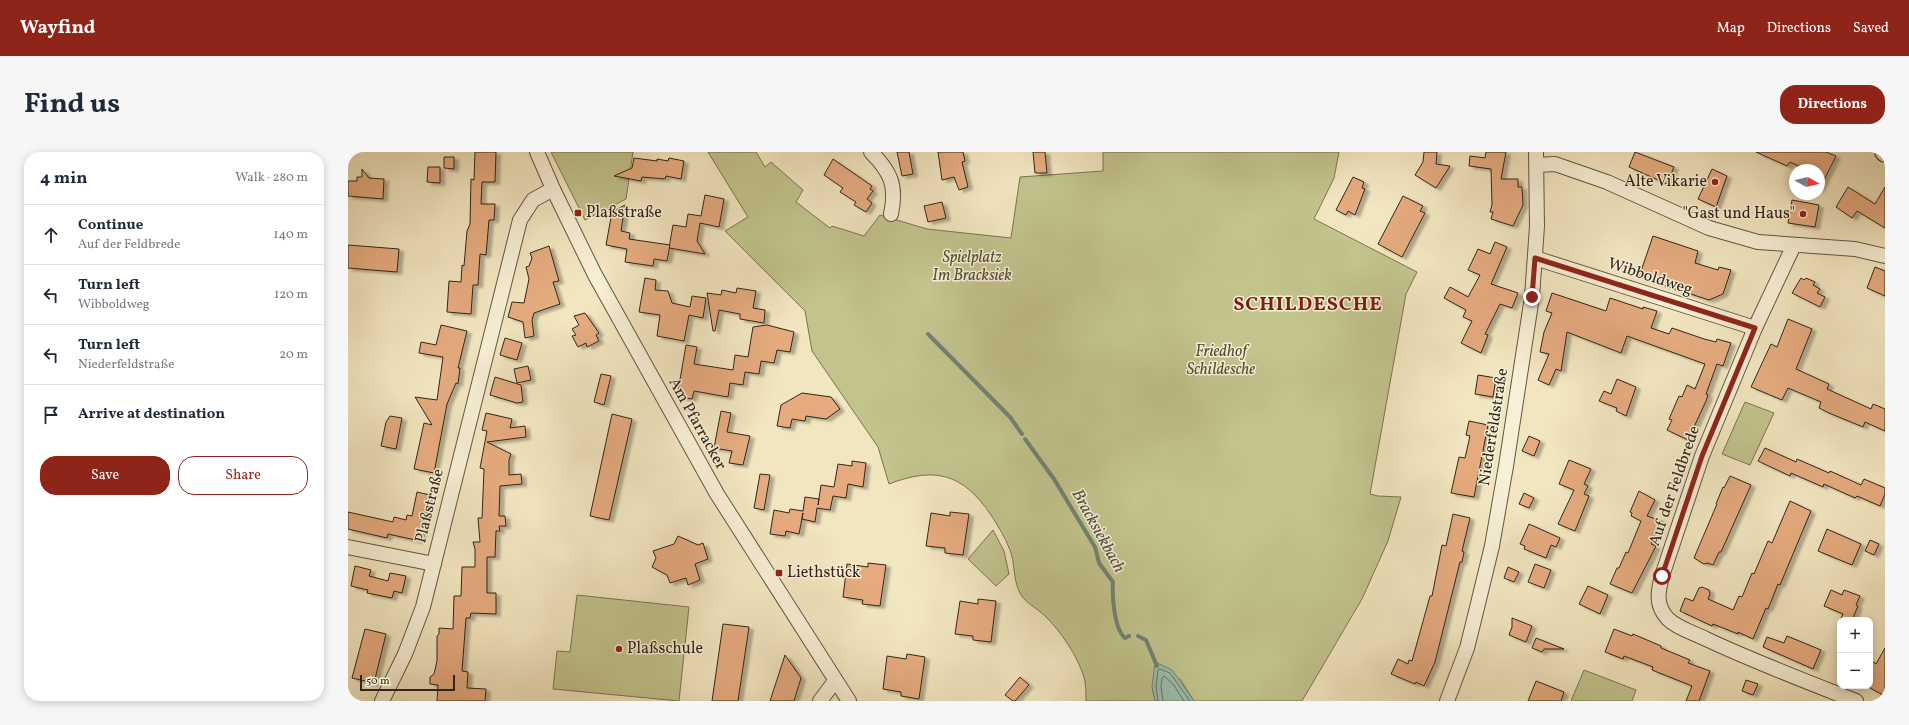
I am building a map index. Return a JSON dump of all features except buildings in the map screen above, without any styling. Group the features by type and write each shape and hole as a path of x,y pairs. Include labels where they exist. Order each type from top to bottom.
{"street":[{"name":"Am Pfarracker","path":"537,152 595,276 717,494 849,701"},
{"path":"871,152 888,172 893,185 894,199 891,214"},
{"path":"1536,159 1607,182 1709,228 1758,242 1855,249 1885,256"},
{"name":"Niederfeldstraße","path":"1447,701 1467,648 1492,546 1532,297 1535,258 1536,159"},
{"name":"Plaßstraße","path":"382,701 405,654 423,607 520,220 533,200 553,189"},
{"name":"Auf der Feldbrede","path":"1794,244 1755,328 1697,471 1657,594 1660,607 1668,619 1684,628 1748,659 1856,701"},
{"name":"Wibboldweg","path":"1535,258 1755,328"},
{"path":"348,547 434,564"},
{"path":"820,701 835,681"}],"green space":[{"path":"551,152 633,152 626,199 585,220"},
{"name":"Friedhof Schildesche","path":"708,152 756,152 765,167 771,162 803,190 796,202 830,228 832,226 864,236 880,215 927,229 1011,238 1020,177 1103,171 1103,152 1339,152 1334,178 1314,219 1417,272 1406,294 1370,494 1378,496 1401,497 1388,541 1362,599 1302,701 1194,701 1180,679 1152,687 1155,701 1086,701 1085,680 1077,661 1068,644 1057,629 1045,616 1027,602 1021,595 1017,586 1012,555 1008,545 1004,536 981,501 959,482 947,477 921,475 889,484 878,447 812,351 805,311 725,231 748,217"},
{"path":"1745,402 1774,413 1750,465 1722,454"},
{"path":"993,530 1004,551 1009,574 996,586 968,559"},
{"name":"Plaßschule","path":"577,595 689,607 679,701 553,689 557,651 570,652"},
{"path":"1584,670 1636,690 1632,701 1571,701"}],"water":[{"path":"1155,662 1172,670 1194,701 1155,701 1152,687"}],"waterway":[{"name":"Bracksiekbach","path":"928,334 1010,417 1022,434"},
{"name":"Bracksiekbach","path":"1025,439 1054,479 1095,547 1099,563 1113,582 1113,603 1118,627 1121,634 1125,638 1129,636"},
{"name":"Bracksiekbach","path":"1138,636 1146,640 1157,666"}],"place":[{"name":"Alte Vikarie","path":"1715,182"},
{"name":"Plaßstraße","path":"578,213"},
{"name":"\"Gast und Haus\"","path":"1803,214"},
{"name":"Liethstück","path":"779,573"},
{"name":"Plaßschule","path":"619,649"}],"district":[{"name":"SCHILDESCHE","path":"1308,305"}],"route":[{"path":"1532,297 1535,258 1755,328 1702,456 1662,576"}],"park label":[{"name":"Spielplatz Im Bracksiek","path":"972,267"}]}
